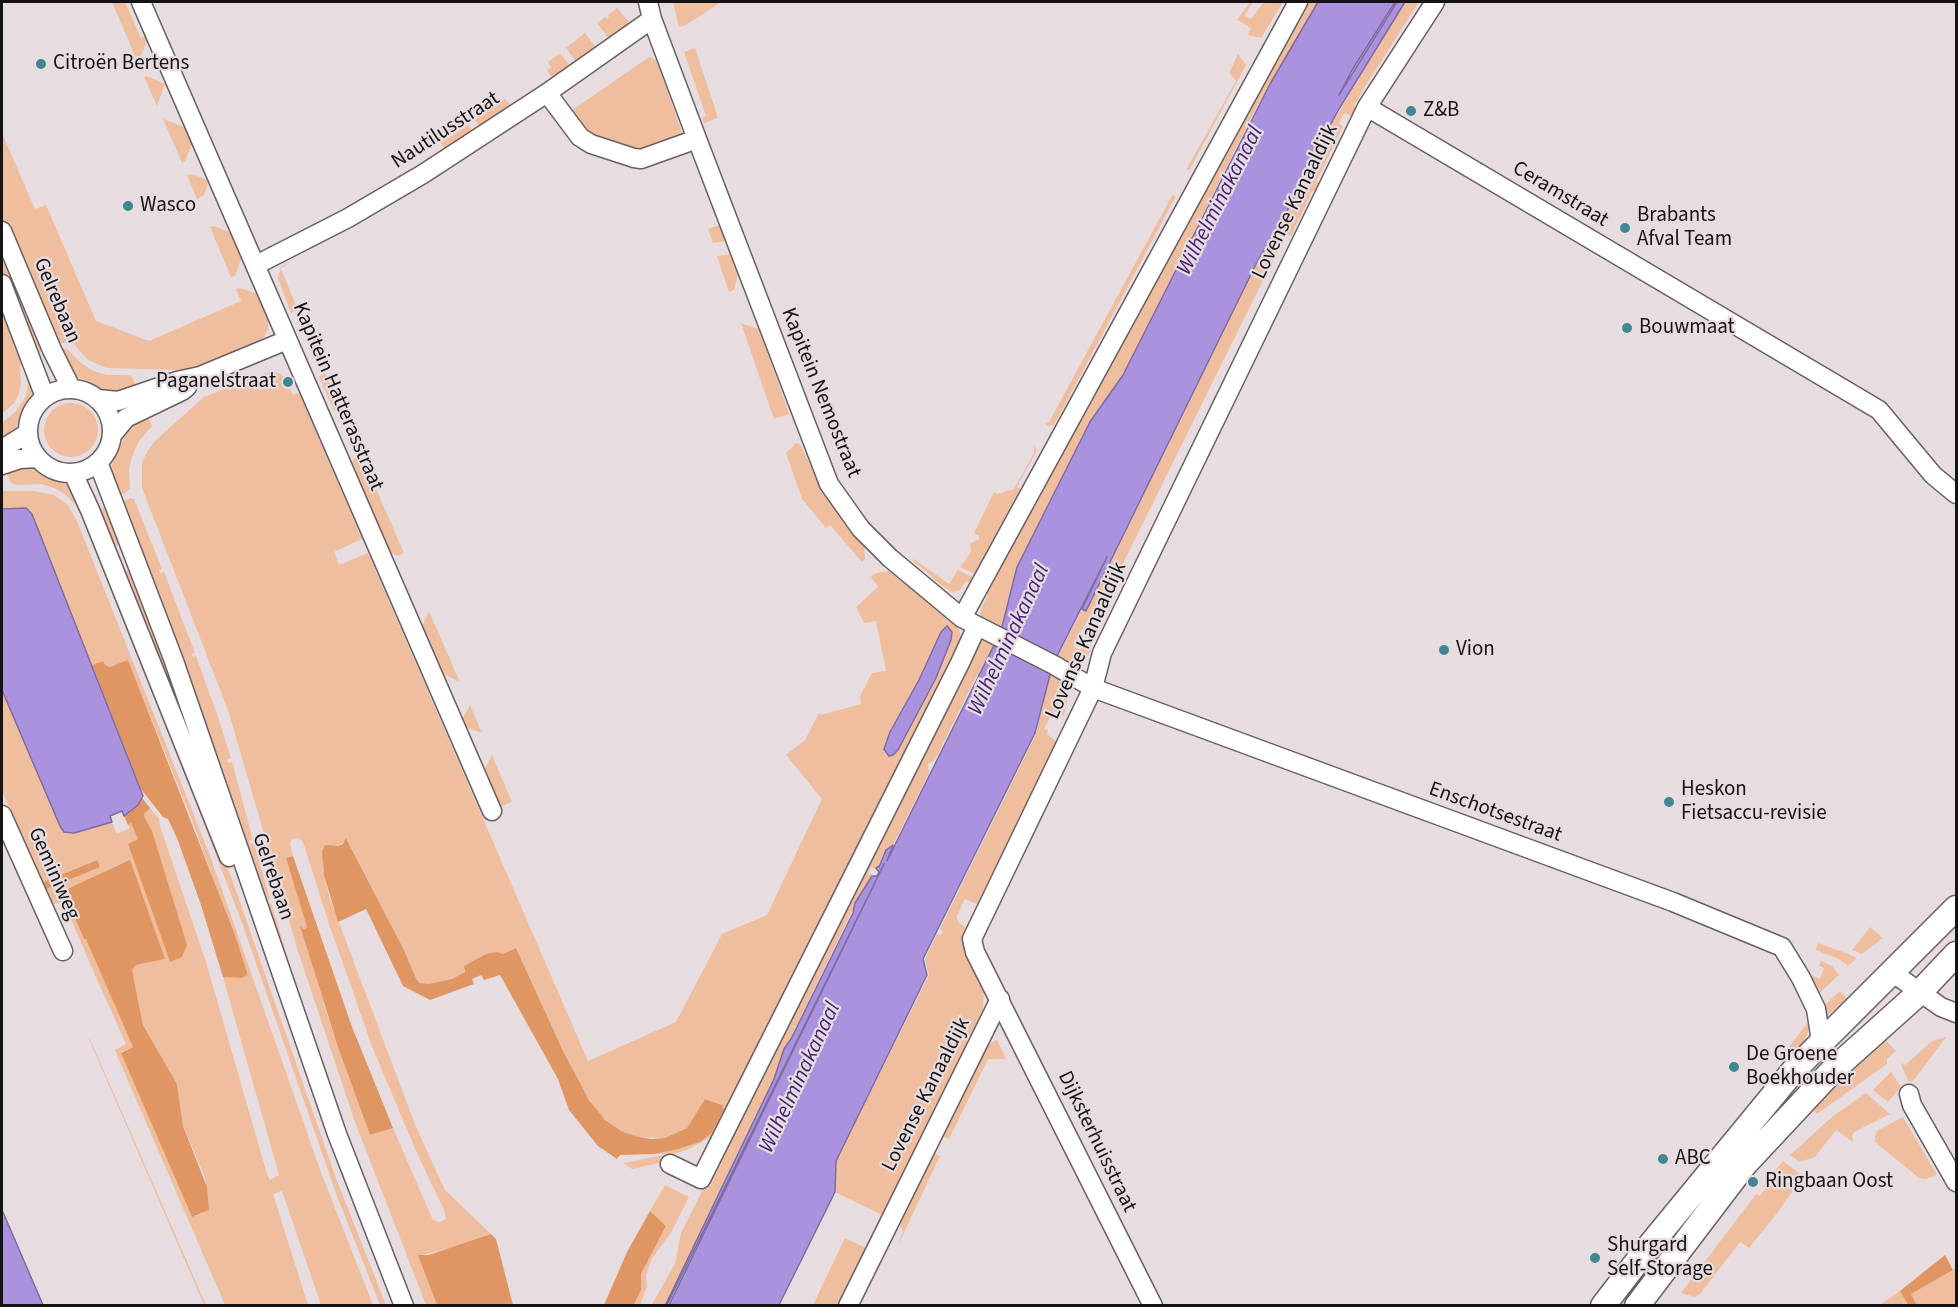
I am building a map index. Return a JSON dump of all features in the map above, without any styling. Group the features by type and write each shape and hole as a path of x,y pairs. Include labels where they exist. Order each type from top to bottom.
{"main road":[{"path":"1603,1305 1767,1102 1821,1041 1893,973 1956,908"},
{"path":"1637,1305 1745,1164 1832,1071 1920,992 1956,954"},
{"path":"1832,1071 1860,1023 1857,1019 1841,1023"}],"street":[{"name":"Kapitein Hatterasstraat","path":"141,2 492,811"},
{"path":"670,1164 701,1179 960,663 969,622 1298,2"},
{"name":"Lovense Kanaaldijk","path":"848,1305 1000,999 975,952 972,939 1093,688 1102,653 1367,107 1435,2"},
{"name":"Nautilusstraat","path":"256,265 348,218 404,185 547,93 650,10"},
{"name":"Kapitein Nemostraat","path":"650,10 829,484 861,529 890,558 969,622 1054,665 1093,688"},
{"path":"547,93 580,137 591,144 634,158 640,159 697,139"},
{"name":"Ceramstraat","path":"1367,107 1879,411 1933,476 1956,494"},
{"name":"Gelrebaan","path":"2,231 52,350 71,388"},
{"name":"Gelrebaan","path":"2,284 45,397"},
{"path":"98,399 110,415 112,435 110,445 99,462 87,469 73,472 60,471 48,466 38,458 31,446 28,433 30,419 36,407 45,397 57,390 71,388 81,390 98,399 118,400 200,376 287,340"},
{"path":"112,435 126,418 182,391 200,376"},
{"path":"2,449 28,433"},
{"path":"2,465 20,459 38,458"},
{"name":"Gelrebaan","path":"99,462 182,681 337,1134 404,1305"},
{"name":"Gelrebaan","path":"73,472 237,877 345,1187 393,1305"},
{"name":"Enschotsestraat","path":"1093,688 1673,902 1782,947 1816,1009 1821,1041"},
{"name":"Geminiweg","path":"2,815 63,951"},
{"path":"1893,973 1941,1007 1956,1013"},
{"name":"Dijksterhuisstraat","path":"1000,999 1153,1305"},
{"path":"1909,1094 1912,1105 1956,1182"}],"shaded area":[{"path":"112,2 125,2 141,38 147,36 148,39 138,63"},
{"path":"673,2 721,2 686,25 679,27"},
{"path":"1250,2 1253,2 1244,16 1251,19 1264,2 1283,2 1261,38 1248,35 1251,28 1237,20"},
{"path":"1304,2 1318,2 1253,114 1123,375 1044,513 1017,568 1001,631 980,621 981,609 988,595 985,593"},
{"path":"1405,2 1419,2 1364,88 1354,106 1357,108 1353,116 1344,113 1339,124 1343,126 1316,182 1320,184 1316,192 1312,191 1291,236 1286,234 1094,622 1088,619 1073,646 1080,650 1082,646 1091,650 1089,654 1077,663 1061,662 1063,658 1060,660 1057,658 1082,610 1086,610 1259,258 1286,213 1291,214 1287,212 1333,122"},
{"path":"617,8 629,22 626,29 610,40 597,23 605,17 607,19 608,15"},
{"path":"585,33 597,49 577,63 566,48"},
{"path":"695,48 718,118 704,123 702,118 706,116 684,52"},
{"path":"560,53 571,67 553,79 547,71 551,67 548,62"},
{"path":"1238,54 1246,65 1190,169 1186,170 1236,81 1229,73"},
{"path":"649,57 656,60 683,136 638,152 587,134 571,111"},
{"path":"144,77 165,84 157,106"},
{"path":"505,99 513,107 482,129 475,120"},
{"path":"163,119 187,128 193,142 182,163"},
{"path":"468,125 474,134 448,152 441,143"},
{"path":"2,133 35,209 46,205 96,321 149,341 241,301 236,289 240,288 258,294 268,320 268,329 264,337 253,345 187,370 107,368 88,360 71,341 55,345 2,218"},
{"path":"193,174 209,181 204,195 197,199 187,175"},
{"path":"1173,194 1175,198 1054,425 1048,426 1046,424"},
{"path":"722,224 728,241 713,243 708,229"},
{"path":"214,226 232,233 242,257 235,276 231,277 210,227"},
{"path":"2,246 45,350 35,354 2,270"},
{"path":"732,254 739,271 734,290 729,292 717,256"},
{"path":"290,261 281,269 298,310 291,313 278,278 281,267"},
{"path":"2,298 22,361 19,394 14,403 2,414"},
{"path":"741,323 759,329 789,414 774,419"},
{"path":"67,349 93,371 107,375 131,375 138,389 123,394 108,392 75,376 58,351"},
{"path":"26,371 33,390 32,394 16,428 2,442 2,423 16,411 26,396 28,385"},
{"path":"272,371 285,378 293,395 299,393 362,539 334,552 339,565 368,553 588,1061 676,1022 722,934 767,915 822,799 786,755 805,740 819,713 821,715 861,704 860,696 872,673 886,671 876,621 864,623 856,607 878,587 871,577 876,573 889,571 949,618 958,627 961,637 960,648 718,1133 687,1150 673,1154 654,1154 678,1149 707,1138 724,1113 722,1105 705,1099 687,1128 665,1138 638,1137 618,1130 601,1116 583,1090 516,948 503,954 486,954 464,966 465,972 452,979 429,984 421,983 416,978 347,839 340,845 323,848 323,868 329,896 416,1127 445,1190 491,1234 458,1246 419,1256 437,1305 426,1305 355,1122 297,948 229,713 142,488 142,462 148,450 204,397","holes":["941,632 952,634 945,656 897,752 889,756 885,749 887,740","298,838 304,845 373,1049 416,1151 444,1210 446,1219 440,1222 432,1218 393,1128 370,1135 328,1017 301,927 306,929 307,925 286,858 293,856 290,843 292,839"]},
{"path":"325,373 341,408 334,411 319,376"},
{"path":"71,403 81,405 90,411 96,420 98,430 96,440 90,449 81,455 71,457 61,455 52,449 46,440 44,430 46,420 52,411 61,405"},
{"path":"148,415 152,426 139,441 133,454 129,469 130,488 116,497 110,470 112,464 128,430"},
{"path":"796,443 800,444 839,515 864,546 865,559 862,562 830,525 826,528 802,499 786,453"},
{"path":"1034,446 1037,450 1017,487 1020,489 975,574 960,567 971,552 970,544 979,539 979,536 974,533 994,492 997,494 1014,489 1034,453"},
{"path":"361,454 404,553 398,556 390,552 351,465 356,456"},
{"path":"24,467 34,469 68,485 72,489 79,509 66,495 54,488 41,484 16,485 11,483 6,471"},
{"path":"2,491 33,491 54,495 68,505 77,521 209,853 322,1175 373,1305 321,1305 282,1191 273,1194 308,1305 225,1305 116,1053 115,1050 126,1044 63,901 51,905 44,890 99,867 97,860 41,883 2,791 2,690 62,829 74,833 112,822 117,834 130,828 128,825 131,823 138,839 128,844 170,962 156,845 144,814 150,808 159,819 206,962 270,1180 279,1175 223,977 241,978 248,974 192,820 128,661 110,667 103,661 92,665 32,514 26,508 2,509","holes":["63,891 165,959 136,965 132,970 143,1025 177,1084 183,1126 205,1177 209,1209 192,1217 121,1052 133,1047"]},
{"path":"134,499 162,569 159,570 160,573 164,572 195,653 192,654 193,657 196,656 218,717 231,758 227,760 228,763 232,762 253,840 249,841 250,844 254,843 270,899 266,901 267,904 271,903 292,972 289,976 293,975 316,1044 311,1046 118,503"},
{"path":"108,506 123,543 112,547 97,511"},
{"path":"914,559 949,584 958,570 973,577 970,583 966,581 960,590 952,592 934,580 913,561"},
{"path":"133,568 188,729 186,729 122,572"},
{"path":"429,611 458,681 442,673 422,627"},
{"path":"981,638 995,643 935,760 928,764 929,773 893,845 886,850 876,870 871,867 868,874 873,875 855,903 853,912 849,911 851,913 796,1027 791,1025 796,1029 782,1053 774,1079 673,1291 665,1305 651,1306 675,1264 681,1233"},
{"path":"128,660 235,935 248,975 241,978 223,977 177,838 168,819 163,817 141,789 92,665 103,661 110,667"},
{"path":"1051,671 1064,679 1069,692 1064,716 1053,711 1044,729 1057,742 977,904 965,899 957,916 958,922 966,928 964,948 984,989 983,1009 882,1215 835,1192 836,1161 929,975 925,959 937,934 941,935 943,931 940,929 1036,734"},
{"path":"470,705 482,733 465,727 462,720"},
{"path":"170,721 233,882 337,1181 386,1305 380,1305 337,1196 241,920 165,723"},
{"path":"492,755 512,802 500,807 484,771"},
{"path":"142,798 150,808 144,814 145,818 152,831 187,945 182,957 170,962 128,844 138,839 131,823 128,825 124,816 138,805"},
{"path":"346,838 420,983 429,984 452,979 465,972 464,966 486,954 496,952 503,954 516,948 564,1053 589,1100 605,1120 621,1131 635,1136 651,1139 665,1138 687,1128 705,1099 722,1105 724,1110 711,1134 700,1142 678,1149 654,1154 620,1155 617,1159 598,1146 569,1110 558,1079 500,975 484,980 481,975 472,979 474,984 430,1000 403,986 366,909 338,922 324,875 322,851 325,845 343,844"},
{"path":"293,856 352,1027 393,1128 370,1135 338,1047 300,926 304,929 307,927 286,858"},
{"path":"97,860 100,867 44,890 41,883"},
{"path":"130,860 165,959 136,965 132,970 143,1025 177,1084 183,1126 207,1187 209,1210 192,1217 121,1053 133,1047 63,891"},
{"path":"1870,927 1883,938 1862,954 1852,950"},
{"path":"1818,943 1857,958 1848,966 1839,959 1816,950"},
{"path":"1821,961 1832,966 1839,975 1816,996 1807,974 1820,979 1824,968 1819,966"},
{"path":"1840,991 1849,1001 1844,1001 1826,1017 1824,1006"},
{"path":"1810,1020 1807,1036 1799,1051 1784,1062 1780,1058"},
{"path":"1946,1037 1914,1080 1909,1082 1901,1065 1903,1063 1905,1065 1932,1041"},
{"path":"90,1039 206,1305 204,1305"},
{"path":"1885,1039 1896,1051 1887,1059 1887,1064 1817,1114 1812,1108"},
{"path":"997,1040 1006,1059 988,1059 949,1139 942,1135 987,1045"},
{"path":"1891,1072 1901,1087 1888,1102 1873,1090"},
{"path":"1866,1093 1890,1114 1854,1132 1853,1142 1836,1130 1815,1157 1800,1162 1790,1155 1833,1116"},
{"path":"1903,1117 1937,1175 1926,1179 1919,1178 1875,1142 1877,1131"},
{"path":"934,1153 940,1156 899,1241 903,1232 899,1222"},
{"path":"665,1155 662,1162 632,1169 623,1163"},
{"path":"1783,1161 1803,1176 1778,1212 1749,1248 1740,1242 1700,1294 1694,1297 1681,1293 1756,1194 1760,1196 1765,1189 1763,1186"},
{"path":"665,1185 689,1197 672,1231 651,1260 646,1275 647,1287 640,1305 634,1306 641,1290 641,1274 666,1226 650,1211"},
{"path":"650,1211 666,1226 641,1274 641,1290 634,1305 604,1305 627,1252"},
{"path":"491,1234 496,1239 513,1305 437,1305 418,1255 429,1255"},
{"path":"845,1238 866,1248 837,1305 813,1305"},
{"path":"1945,1255 1953,1270 1911,1294 1917,1305 1908,1305 1900,1291"},
{"path":"1956,1268 1956,1305 1917,1305 1911,1294"},
{"path":"1900,1291 1908,1305 1878,1306"}],"water":[{"name":"Wilhelminakanaal","path":"1318,2 1395,2 1339,95 1397,2 1405,2 1339,109 1280,226 1259,258 1086,611 1082,609 1107,557 1056,658 1035,733 923,959 927,975 836,1161 835,1192 779,1305 669,1305 884,864 665,1306 774,1079 784,1049 853,913 855,903 872,876 877,876 879,872 876,868 879,867 886,850 893,845 887,861 1001,631 1017,567 1090,422 1123,375 1270,84"},
{"path":"26,508 32,514 143,796 138,805 124,816 122,811 110,816 112,822 74,833 64,832 60,826 2,690 2,509"},
{"path":"947,626 952,632 951,640 936,678 898,750 889,756 884,749 890,732 919,680 941,632"},
{"path":"2,1210 43,1305 2,1305"}],"place":[{"name":"Citroën Bertens","path":"41,64"},
{"name":"Z&B","path":"1411,111"},
{"name":"Wasco","path":"128,206"},
{"name":"Brabants Afval Team","path":"1625,228"},
{"name":"Bouwmaat","path":"1627,328"},
{"name":"Paganelstraat","path":"288,382"},
{"name":"Vion","path":"1444,650"},
{"name":"Heskon Fietsaccu-revisie","path":"1669,802"},
{"name":"De Groene Boekhouder","path":"1734,1067"},
{"name":"ABC","path":"1663,1159"},
{"name":"Ringbaan Oost","path":"1753,1182"},
{"name":"Shurgard Self-Storage","path":"1595,1258"}]}
